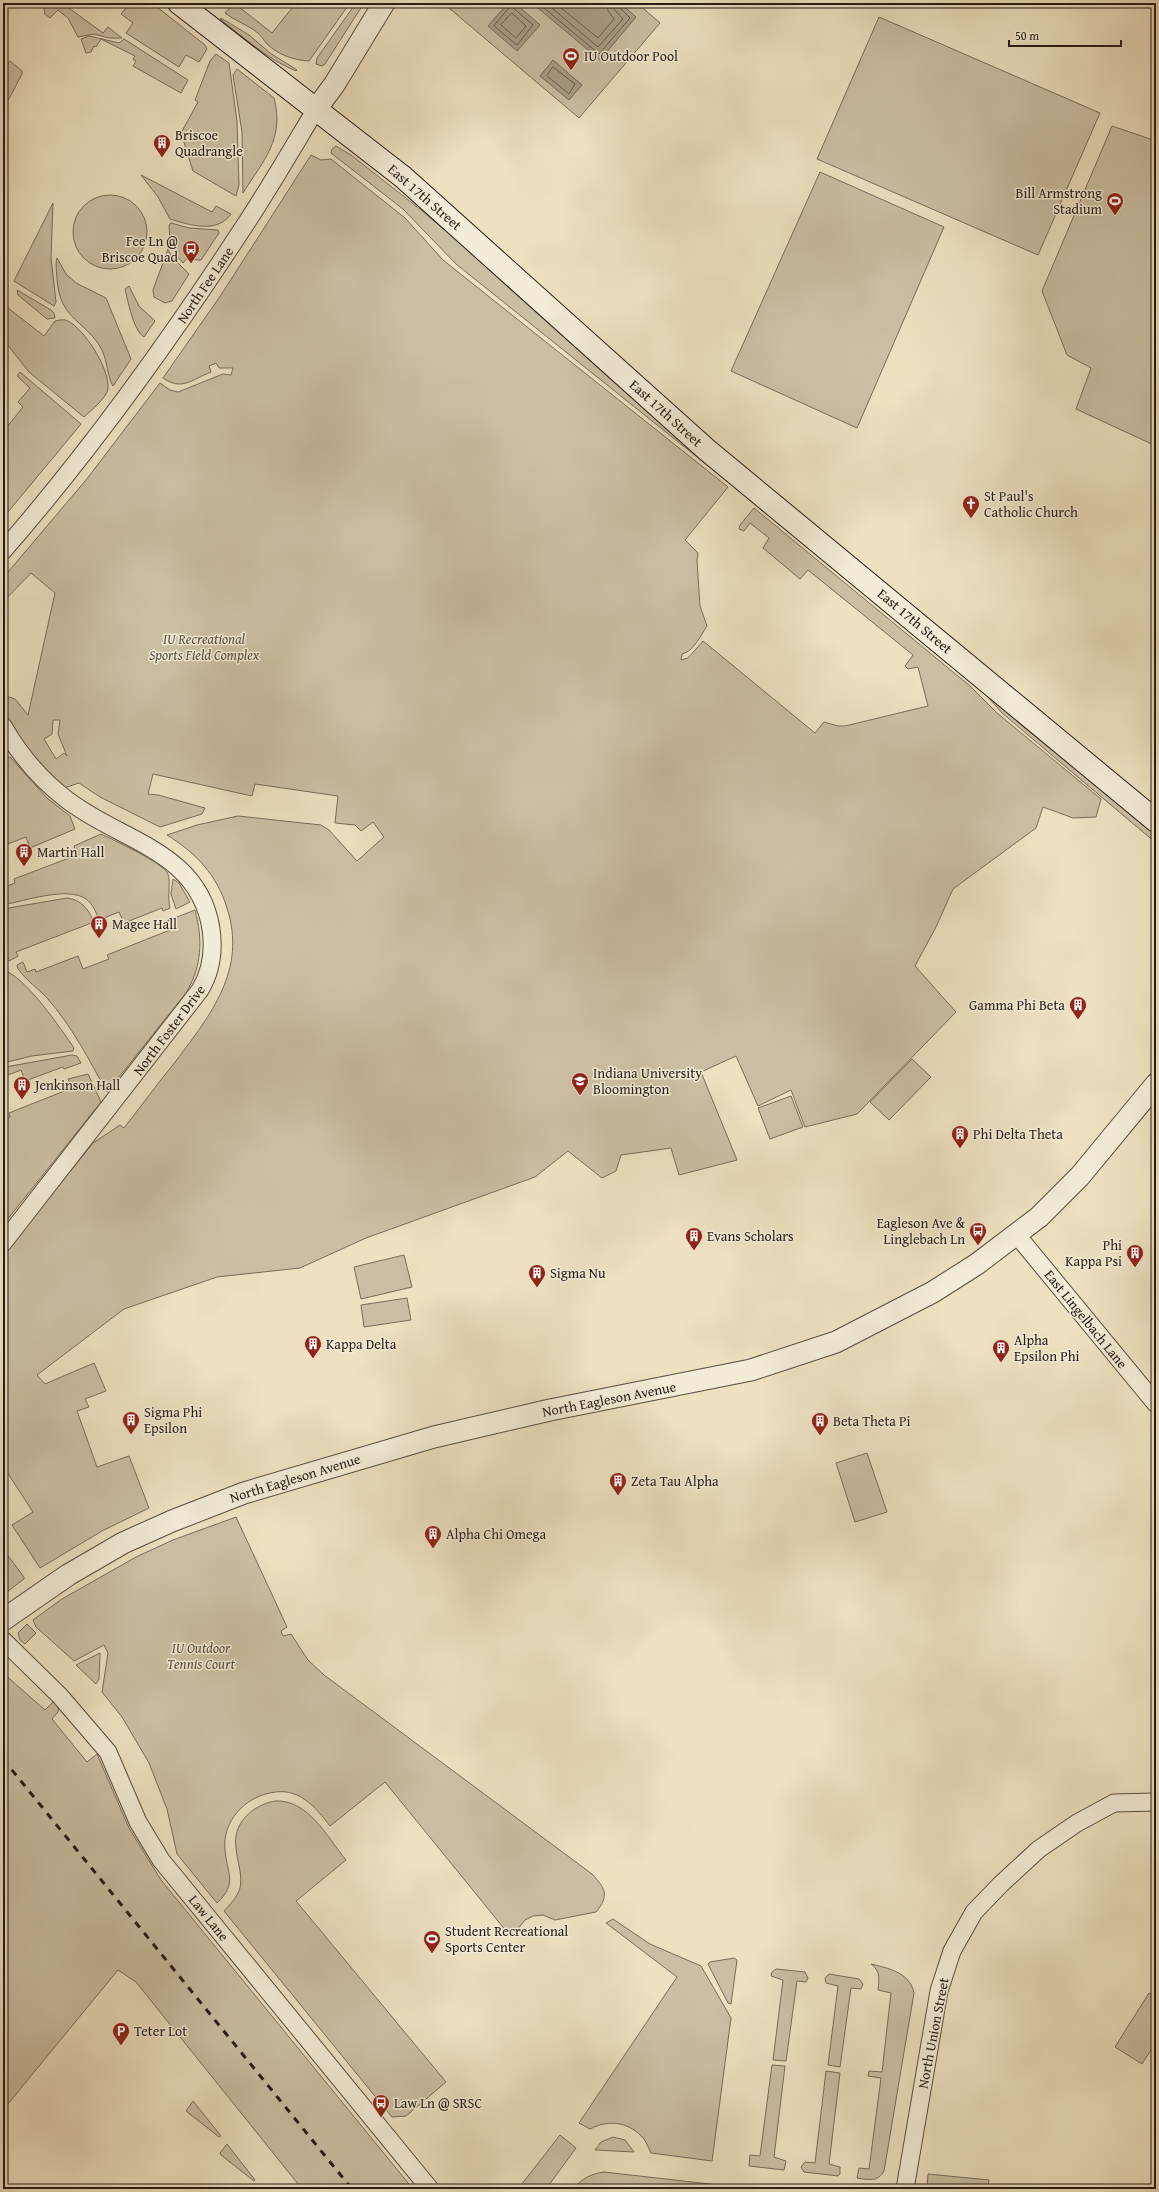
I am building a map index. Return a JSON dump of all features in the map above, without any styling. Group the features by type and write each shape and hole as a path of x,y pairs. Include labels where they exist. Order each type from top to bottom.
{"main road":[{"name":"East 17th Street","path":"179,3 404,177 707,450 1156,821"}],"street":[{"name":"North Fee Lane","path":"3,551 86,449 168,340 244,227 316,109 334,85 384,3"},
{"name":"North Foster Drive","path":"3,726 24,757 66,800 102,823 148,846 183,872 196,889 205,906 211,927 212,946 205,982 200,990 3,1243"},
{"name":"North Eagleson Avenue","path":"3,1620 68,1575 123,1543 172,1521 244,1493 434,1438 550,1410 751,1370 836,1342 933,1292 977,1264 1039,1217 1080,1176 1156,1084"},
{"name":"East Lingelbach Lane","path":"1016,1234 1156,1404"},
{"name":"Law Lane","path":"3,1640 60,1696 108,1752 138,1822 161,1860 430,2189"},
{"name":"North Union Street","path":"905,2189 939,1991 952,1951 974,1912 1001,1884 1039,1849 1077,1823 1114,1803 1156,1802"}],"green space":[{"path":"47,3 62,3 103,33 108,27 122,38 109,38 94,34 78,37 68,18 58,10 50,18 45,14 44,8"},
{"path":"130,3 152,3 205,45 207,49 199,62 186,55 179,67 126,33 133,23 121,14"},
{"path":"234,3 272,33 296,3 350,3 309,61 292,58 281,54 267,44 251,28 225,13"},
{"path":"356,3 364,3 325,64 322,66 316,64 317,58"},
{"name":"IU Outdoor Pool","path":"443,3 637,3 660,23 579,118"},
{"path":"879,17 1100,113 1038,255 817,159"},
{"path":"221,18 249,35 270,53 297,70 296,71 285,66 247,41 220,19"},
{"path":"89,36 119,43 124,39 188,80 181,93 133,66 136,61 133,59 135,56 101,39 96,47 94,46 91,52 86,53 81,39"},
{"path":"216,54 229,63 237,121 239,185 236,196 193,171 181,133 198,102 195,100 210,61"},
{"path":"10,61 22,71 22,74 3,110 3,69"},
{"path":"237,69 274,98 277,113 277,126 270,149 243,193 242,132 233,75"},
{"name":"Bill Armstrong Stadium","path":"1112,126 1156,141 1156,446 1076,409 1091,368 1067,355 1042,291"},
{"path":"336,146 351,155 421,210 511,286 742,493 456,264 403,209 331,153 332,149"},
{"name":"IU Recreational Sports Field Complex","path":"311,155 321,160 331,159 405,218 443,260 728,487 685,540 698,553 697,560 700,606 707,626 693,647 686,653 682,654 681,660 688,658 703,641 815,733 824,722 838,726 845,726 928,706 918,667 908,669 905,666 913,655 808,570 800,579 763,548 769,538 750,523 744,531 739,529 740,525 754,508 970,686 997,713 1101,799 1096,817 1073,818 1043,807 1036,828 953,889 936,927 915,966 956,1012 857,1114 805,1127 791,1090 758,1106 736,1056 701,1072 737,1160 679,1175 671,1148 621,1155 616,1171 602,1178 568,1151 535,1177 366,1238 300,1268 217,1277 124,1309 37,1375 45,1384 94,1363 106,1391 85,1399 89,1407 77,1411 97,1467 129,1456 149,1508 102,1531 40,1568 12,1525 33,1512 3,1466 3,1255 93,1143 120,1125 124,1128 202,1026 222,990 229,971 232,951 232,930 223,896 211,875 196,857 167,835 197,825 238,816 321,825 329,830 357,861 384,837 373,822 361,831 355,825 335,823 338,796 255,784 252,796 153,774 148,794 158,795 205,808 202,814 160,827 100,797 79,783 64,788 27,749 12,727 6,715 3,702 6,696 15,699 28,715 55,593 31,573 3,602 3,578 86,480 160,383 170,390 178,392 223,374 231,375 233,368 219,368 216,363 209,366 211,372 187,383 176,384 163,378 221,295","holes":["53,720 60,720 58,734 67,756 64,753 56,759 44,739 52,734"]},
{"path":"820,172 944,227 857,428 731,371"},
{"path":"141,175 212,212 216,206 231,214 225,220 211,226 186,224 170,219 158,197"},
{"path":"110,195 124,198 136,206 144,218 147,232 144,246 136,258 124,266 110,269 96,266 84,258 76,246 73,232 76,218 84,206 96,198"},
{"path":"53,203 51,258 56,302 54,306 14,281"},
{"path":"171,223 189,228 218,230 219,233 201,260 196,260 190,255 183,263 175,254 173,242 170,241 169,225"},
{"path":"168,249 172,257 189,274 172,301 165,303 154,297 153,290"},
{"path":"57,258 66,274 76,283 106,298 131,359 113,386 102,350 96,340 68,312 63,304 59,293 57,279"},
{"path":"129,286 139,306 155,321 144,337 134,322 125,289"},
{"path":"17,290 51,310 54,313 55,318 47,319 18,295"},
{"path":"3,304 44,336 55,321 65,320 75,326 89,341 105,371 108,381 108,389 104,397 84,417 29,372 3,339"},
{"path":"20,372 81,424 3,518 3,440 5,437 3,432 23,407 18,402 30,388 17,376"},
{"path":"981,689 1156,835 1156,843 1002,713"},
{"path":"10,757 47,798 70,816 75,829 30,848 26,837 5,845 3,759"},
{"path":"101,834 148,858 164,869 169,877 170,908 163,911 162,908 124,923 119,912 99,920 91,903 78,895 57,894 3,905 3,888 15,883 14,879 77,855 74,846"},
{"path":"173,879 179,883 190,902 176,909 171,894"},
{"path":"67,898 81,903 94,922 16,952 18,956 9,961 3,958 3,909"},
{"path":"195,910 198,921 200,953 191,983 186,993 107,1092 80,1044 64,1020 47,998 21,973 17,965 23,962 27,972 35,969 36,972 78,956 83,969 109,959 107,955 170,930 167,921"},
{"path":"3,970 12,974 32,992 68,1039 74,1048 73,1051 32,1056 3,1063"},
{"path":"72,1055 77,1056 81,1063 64,1069 63,1067 25,1081 21,1070 3,1077 3,1068"},
{"path":"912,1059 931,1077 889,1120 870,1102"},
{"path":"88,1074 101,1102 3,1225 3,1120 10,1117 9,1113 72,1088 68,1079"},
{"path":"791,1096 803,1127 770,1139 758,1108"},
{"path":"404,1255 412,1287 361,1299 354,1267"},
{"path":"407,1298 411,1320 364,1327 361,1305"},
{"path":"867,1453 887,1512 855,1522 836,1463"},
{"name":"IU Outdoor Tennis Court","path":"236,1517 287,1627 281,1631 283,1636 291,1634 308,1660 324,1675 592,1874 600,1883 604,1892 603,1901 596,1912 555,1920 543,1915 533,1916 525,1920 511,1937 385,1782 330,1826 312,1805 298,1795 280,1792 270,1793 252,1800 237,1813 227,1830 225,1850 230,1878 227,1890 217,1903 177,1854 167,1809 149,1763 122,1717 102,1692 108,1653 104,1645 74,1661 36,1627 33,1620 62,1599 136,1557 173,1540"},
{"path":"3,1549 24,1579 3,1595"},
{"path":"27,1624 36,1633 25,1644 20,1640 18,1633"},
{"path":"100,1653 99,1679 96,1684 76,1665"},
{"path":"3,1673 45,1710 54,1701 59,1706 58,1712 52,1719 87,1762 97,1754 129,1828 161,1880 413,2189 302,2189 136,1982 118,1970 3,2110 3,1940 6,1936 3,1933"},
{"path":"275,1801 287,1802 297,1806 307,1813 316,1821 346,1860 296,1901 446,2082 406,2116 392,2117 224,1911 239,1892 241,1883 237,1853 237,1831 245,1817 251,1811 267,1803"},
{"path":"613,1919 650,1944 701,1966 731,2018 712,2161 651,2153 644,2139 638,2133 619,2124 604,2124 590,2129 579,2123 677,1977 606,1923"},
{"path":"734,1958 737,1960 731,2004 728,2003 708,1964 710,1962"},
{"path":"871,1964 891,1969 903,1976 912,1986 914,1993 884,2171 882,2175 876,2179 869,2180 857,2178 859,2168 869,2169 881,2078 868,2076 869,2071 882,2072 891,1993 878,1990 878,1973"},
{"path":"776,1969 805,1972 808,1978 806,1982 797,1981 786,2061 773,2060 783,1980 771,1976 772,1972"},
{"path":"829,1974 859,1979 863,1984 861,1989 851,1988 840,2067 828,2065 838,1986 826,1983 825,1978"},
{"path":"1149,1993 1156,1997 1156,2042 1142,2064 1115,2047"},
{"path":"772,2065 785,2066 774,2157 786,2161 784,2170 749,2166 750,2155 760,2156"},
{"path":"826,2071 840,2073 829,2164 840,2167 840,2174 838,2176 804,2172 801,2167 805,2162 815,2163"},
{"path":"193,2101 221,2136 219,2137 186,2111"},
{"path":"560,2135 576,2148 546,2189 518,2189"},
{"path":"613,2137 625,2140 634,2152 595,2150 601,2142"},
{"path":"227,2144 255,2180 254,2181 221,2155 220,2153"},
{"path":"604,2172 727,2186 728,2189 574,2189 587,2177"},
{"path":"928,2174 989,2180 987,2189 927,2189"}],"water":[{"path":"508,3 515,3 540,25 517,51 488,26"},
{"path":"532,3 620,3 636,17 600,60"},
{"path":"553,60 582,85 569,100 540,76"}],"railway":[{"path":"3,1759 352,2189"}],"place":[{"name":"IU Outdoor Pool","path":"571,71"},
{"name":"Briscoe Quadrangle","path":"162,158"},
{"name":"Bill Armstrong Stadium","path":"1115,216"},
{"name":"Fee Ln @ Briscoe Quad","path":"191,264"},
{"name":"St Paul's Catholic Church","path":"971,519"},
{"name":"Martin Hall","path":"24,867"},
{"name":"Magee Hall","path":"99,939"},
{"name":"Gamma Phi Beta","path":"1078,1020"},
{"name":"Indiana University Bloomington","path":"580,1096"},
{"name":"Jenkinson Hall","path":"22,1100"},
{"name":"Phi Delta Theta","path":"960,1149"},
{"name":"Eagleson Ave & Linglebach Ln","path":"978,1246"},
{"name":"Evans Scholars","path":"694,1251"},
{"name":"Phi Kappa Psi","path":"1135,1268"},
{"name":"Sigma Nu","path":"537,1288"},
{"name":"Kappa Delta","path":"313,1359"},
{"name":"Alpha Epsilon Phi","path":"1001,1363"},
{"name":"Sigma Phi Epsilon","path":"131,1435"},
{"name":"Beta Theta Pi","path":"820,1436"},
{"name":"Zeta Tau Alpha","path":"618,1496"},
{"name":"Alpha Chi Omega","path":"433,1549"},
{"name":"Student Recreational Sports Center","path":"432,1954"},
{"name":"Teter Lot","path":"121,2046"},
{"name":"Law Ln @ SRSC","path":"381,2118"}]}
